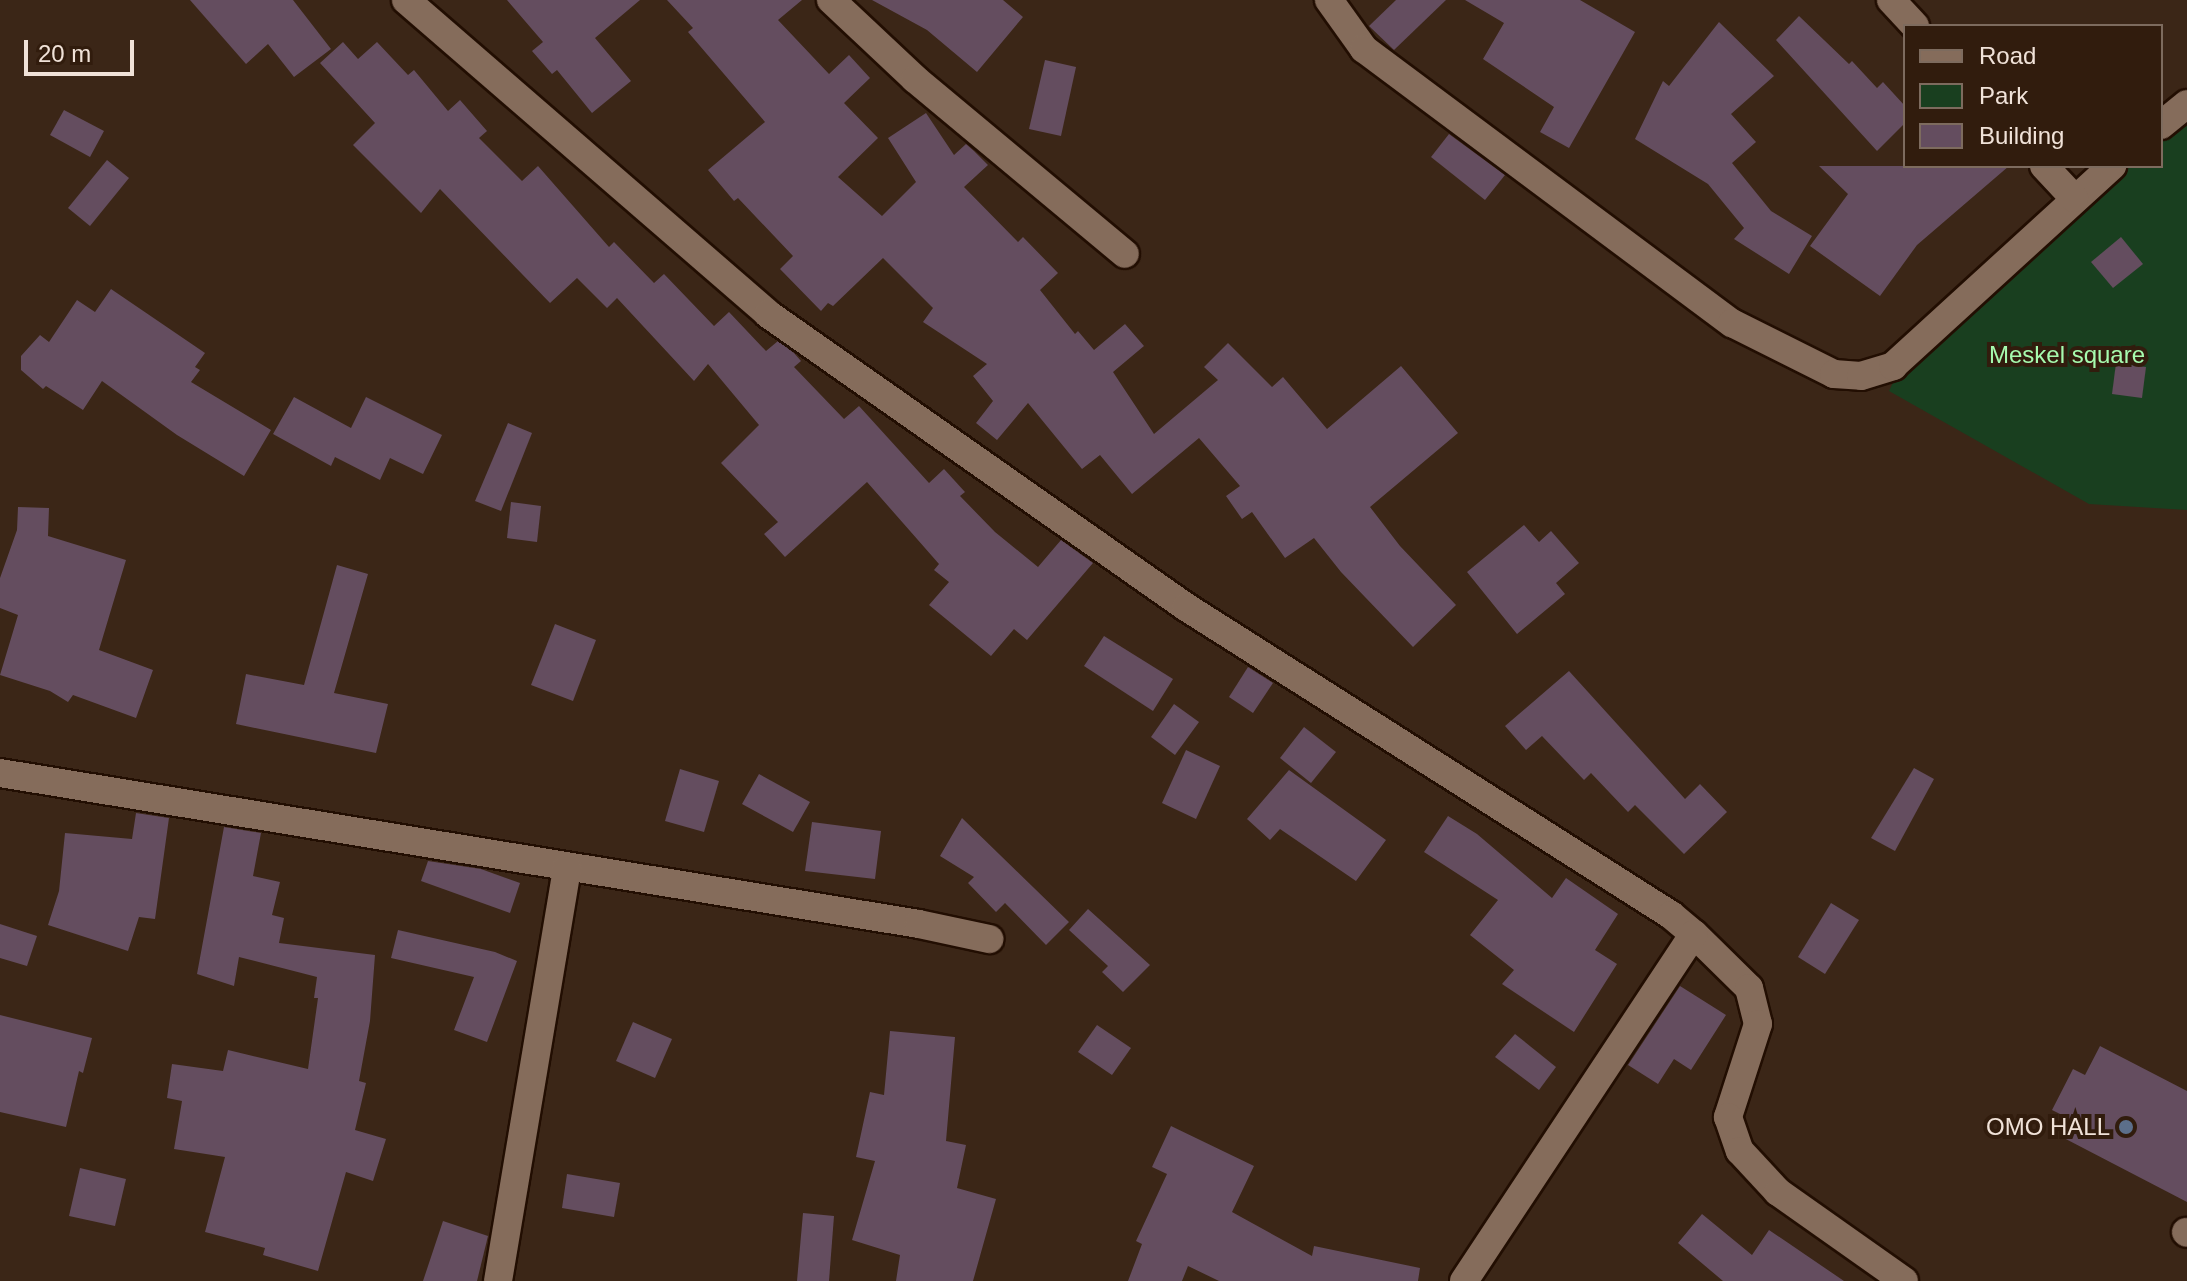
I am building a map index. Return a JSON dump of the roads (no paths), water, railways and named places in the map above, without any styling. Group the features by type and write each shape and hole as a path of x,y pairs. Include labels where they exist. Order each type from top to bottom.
{"street":[{"path":"406,0 768,314 1186,607 1671,915 1694,934 1749,988 1758,1024 1728,1117 1740,1151 1778,1192 1904,1281"},
{"path":"831,0 915,79 1125,254"},
{"path":"1329,0 1364,49 1706,304 1732,323 1834,374 1861,376 1893,366 2110,168"},
{"path":"1891,0 1913,24"},
{"path":"2163,123 2187,104"},
{"path":"2046,168 2074,198"},
{"path":"0,773 919,924 989,939"},
{"path":"498,1281 567,868"},
{"path":"1467,1275 1694,934"}],"place":[{"name":"OMO HALL","path":"2126,1127"}],"park label":[{"name":"Meskel square","path":"2067,355"}]}
